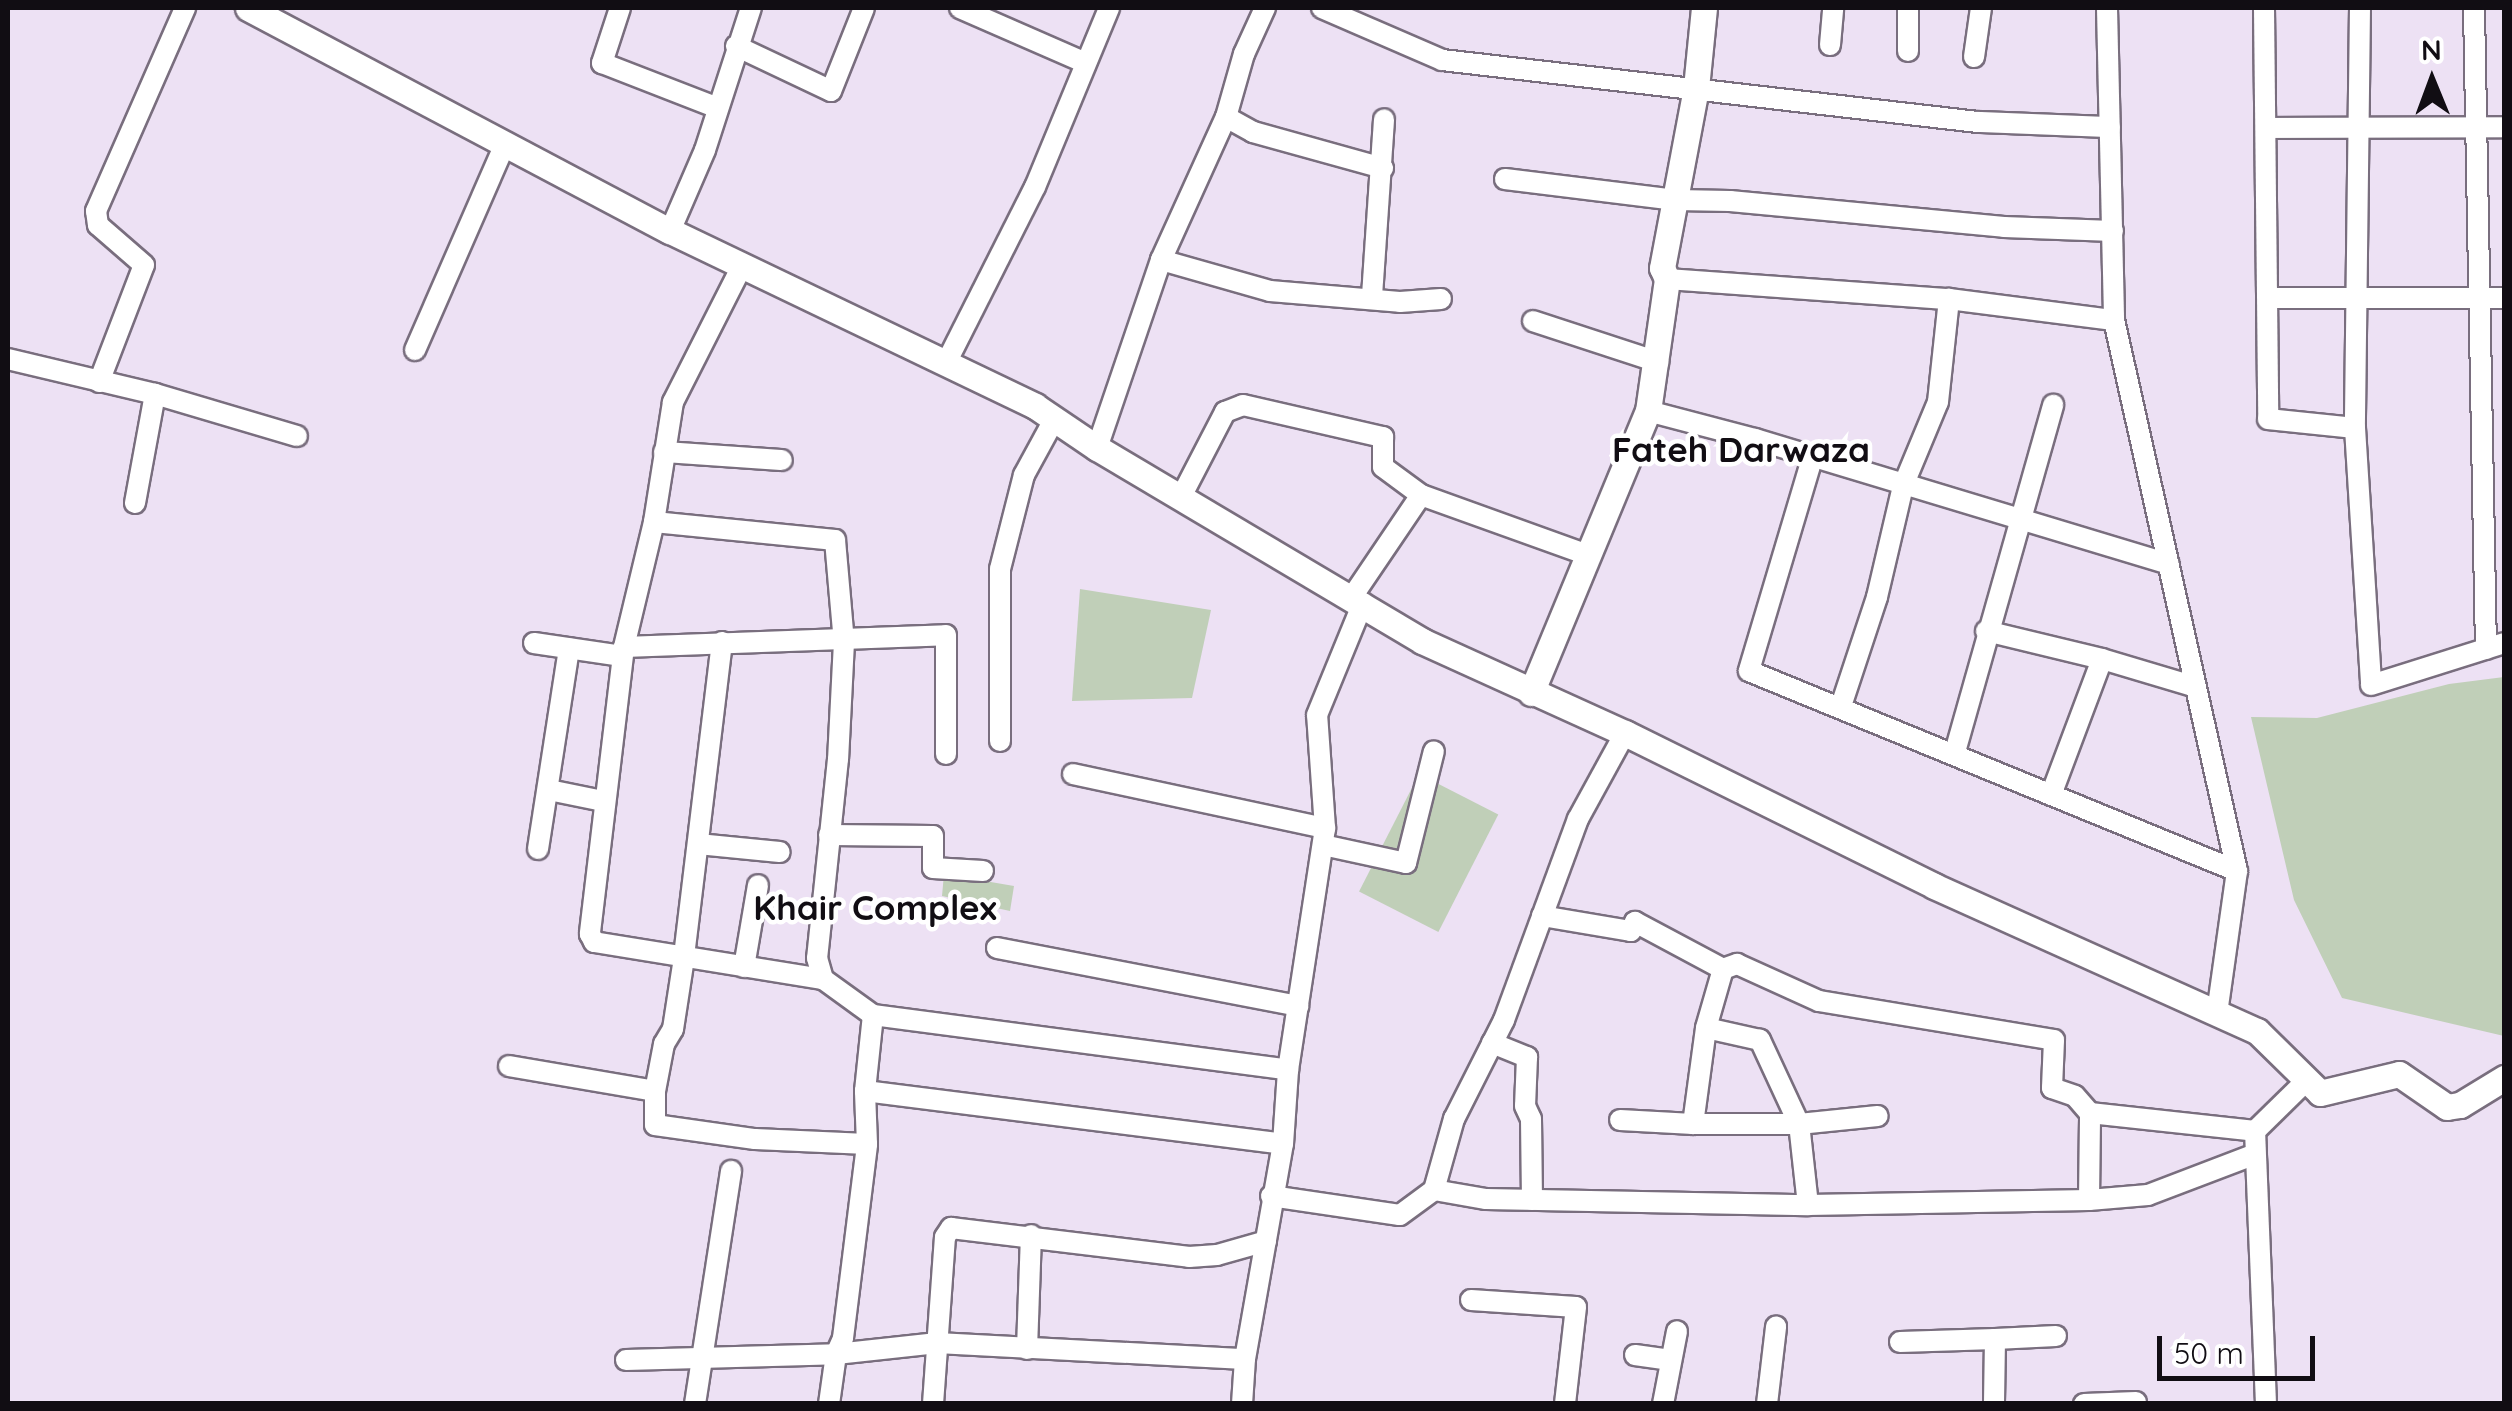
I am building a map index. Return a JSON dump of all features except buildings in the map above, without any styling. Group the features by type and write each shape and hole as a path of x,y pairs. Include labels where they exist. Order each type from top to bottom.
{"street":[{"path":"99,382 144,266 98,225 96,211 185,8"},
{"path":"248,8 670,231 1035,406 1096,448 1422,640 1531,693 1626,733 1934,886 2256,1031 2320,1093 2399,1074 2447,1107 2501,1085"},
{"path":"620,8 602,63 718,108"},
{"path":"670,231 718,108 751,8"},
{"path":"736,46 831,91 864,8"},
{"path":"960,8 1086,63"},
{"path":"946,363 1036,187 1110,8"},
{"path":"1096,448 1161,260 1226,117 1244,54 1265,8"},
{"path":"1322,8 1442,60 1978,122 2110,128"},
{"path":"1531,693 1648,411 1667,279 1662,268 1696,88 1704,8"},
{"path":"1830,46 1833,8"},
{"path":"1908,8 1908,52"},
{"path":"1974,57 1981,8"},
{"path":"2107,8 2114,320 2236,870 2217,1013"},
{"path":"2264,8 2270,298 2268,420 2355,428"},
{"path":"2360,8 2355,428 2370,685 2495,646 2480,297 2474,8"},
{"path":"1226,117 1253,132 1383,168"},
{"path":"1372,296 1384,119"},
{"path":"2266,128 2504,127"},
{"path":"415,350 506,144"},
{"path":"1505,179 1676,200 2004,227 2113,231"},
{"path":"1161,260 1270,292 1372,296 1400,302 1441,299"},
{"path":"742,266 673,402 654,522 623,652 592,938 598,944 823,980 873,1015 1288,1070"},
{"path":"1667,279 1949,299 2114,320"},
{"path":"2270,298 2504,298"},
{"path":"1841,706 1877,597 1903,486 1938,402 1949,299"},
{"path":"1533,321 1658,362"},
{"path":"8,359 155,394 296,436"},
{"path":"135,503 155,394"},
{"path":"1955,752 1986,631 2054,404"},
{"path":"1180,497 1225,412 1236,405 1384,437 1383,467 1422,495 1588,555"},
{"path":"1648,411 1755,438 1812,459 2168,564"},
{"path":"1000,741 1000,569 1024,476 1054,420"},
{"path":"664,452 782,460"},
{"path":"1812,459 1749,671 2236,870"},
{"path":"1242,1404 1245,1359 1283,1144 1288,1070 1324,837 1316,715 1358,600 1422,495"},
{"path":"654,522 835,540 844,642 817,958 823,980"},
{"path":"1986,631 2196,687"},
{"path":"534,643 623,652 722,642 844,642 946,635 946,754"},
{"path":"722,642 684,958 673,1028 664,1044 654,1090 655,1125 755,1139 868,1144"},
{"path":"538,850 569,648"},
{"path":"2050,795 2102,659"},
{"path":"1272,1196 1400,1215 1434,1190 1454,1119 1492,1043 1578,820 1626,733"},
{"path":"1073,774 1324,837 1406,863 1434,751"},
{"path":"549,790 604,801"},
{"path":"830,835 933,836 933,868 983,871"},
{"path":"698,844 780,852"},
{"path":"744,967 758,884"},
{"path":"1542,916 1630,931 1635,922 1723,968 1736,964 1818,1001 2054,1040 2052,1088 2075,1096 2090,1113 2089,1200"},
{"path":"996,948 1298,1006"},
{"path":"1693,1124 1706,1028 1723,968"},
{"path":"829,1404 836,1354 843,1338 868,1144 864,1091 873,1015"},
{"path":"1706,1028 1760,1040 1799,1124 1808,1205"},
{"path":"1492,1043 1528,1057 1525,1106 1531,1119 1532,1200"},
{"path":"509,1066 654,1090"},
{"path":"2266,1404 2255,1131 2307,1080"},
{"path":"864,1091 1283,1144"},
{"path":"2090,1113 2255,1131"},
{"path":"1620,1120 1799,1124 1878,1116"},
{"path":"1434,1190 1486,1200 1808,1205 2089,1200 2148,1195 2253,1155"},
{"path":"695,1404 731,1171"},
{"path":"932,1404 947,1230 954,1227 1031,1235 1190,1257 1217,1255 1266,1241"},
{"path":"1026,1349 1031,1235"},
{"path":"1472,1300 1576,1306 1565,1404"},
{"path":"1767,1404 1776,1326"},
{"path":"1663,1404 1676,1331"},
{"path":"1900,1342 2056,1336"},
{"path":"1994,1404 1996,1339"},
{"path":"626,1360 836,1354 936,1342 1245,1359"},
{"path":"1635,1354 1671,1360"},
{"path":"2084,1404 2136,1402"}],"green space":[{"path":"1080,589 1211,610 1192,698 1072,701"},
{"path":"2504,677 2504,1036 2342,998 2294,900 2251,717 2317,718 2449,684"},
{"path":"1419,774 1498,814 1438,932 1359,892"},
{"path":"944,874 1014,886 1010,911 942,896"}],"district":[{"name":"Fateh Darwaza","path":"1741,449"},
{"name":"Khair Complex","path":"875,907"}]}
